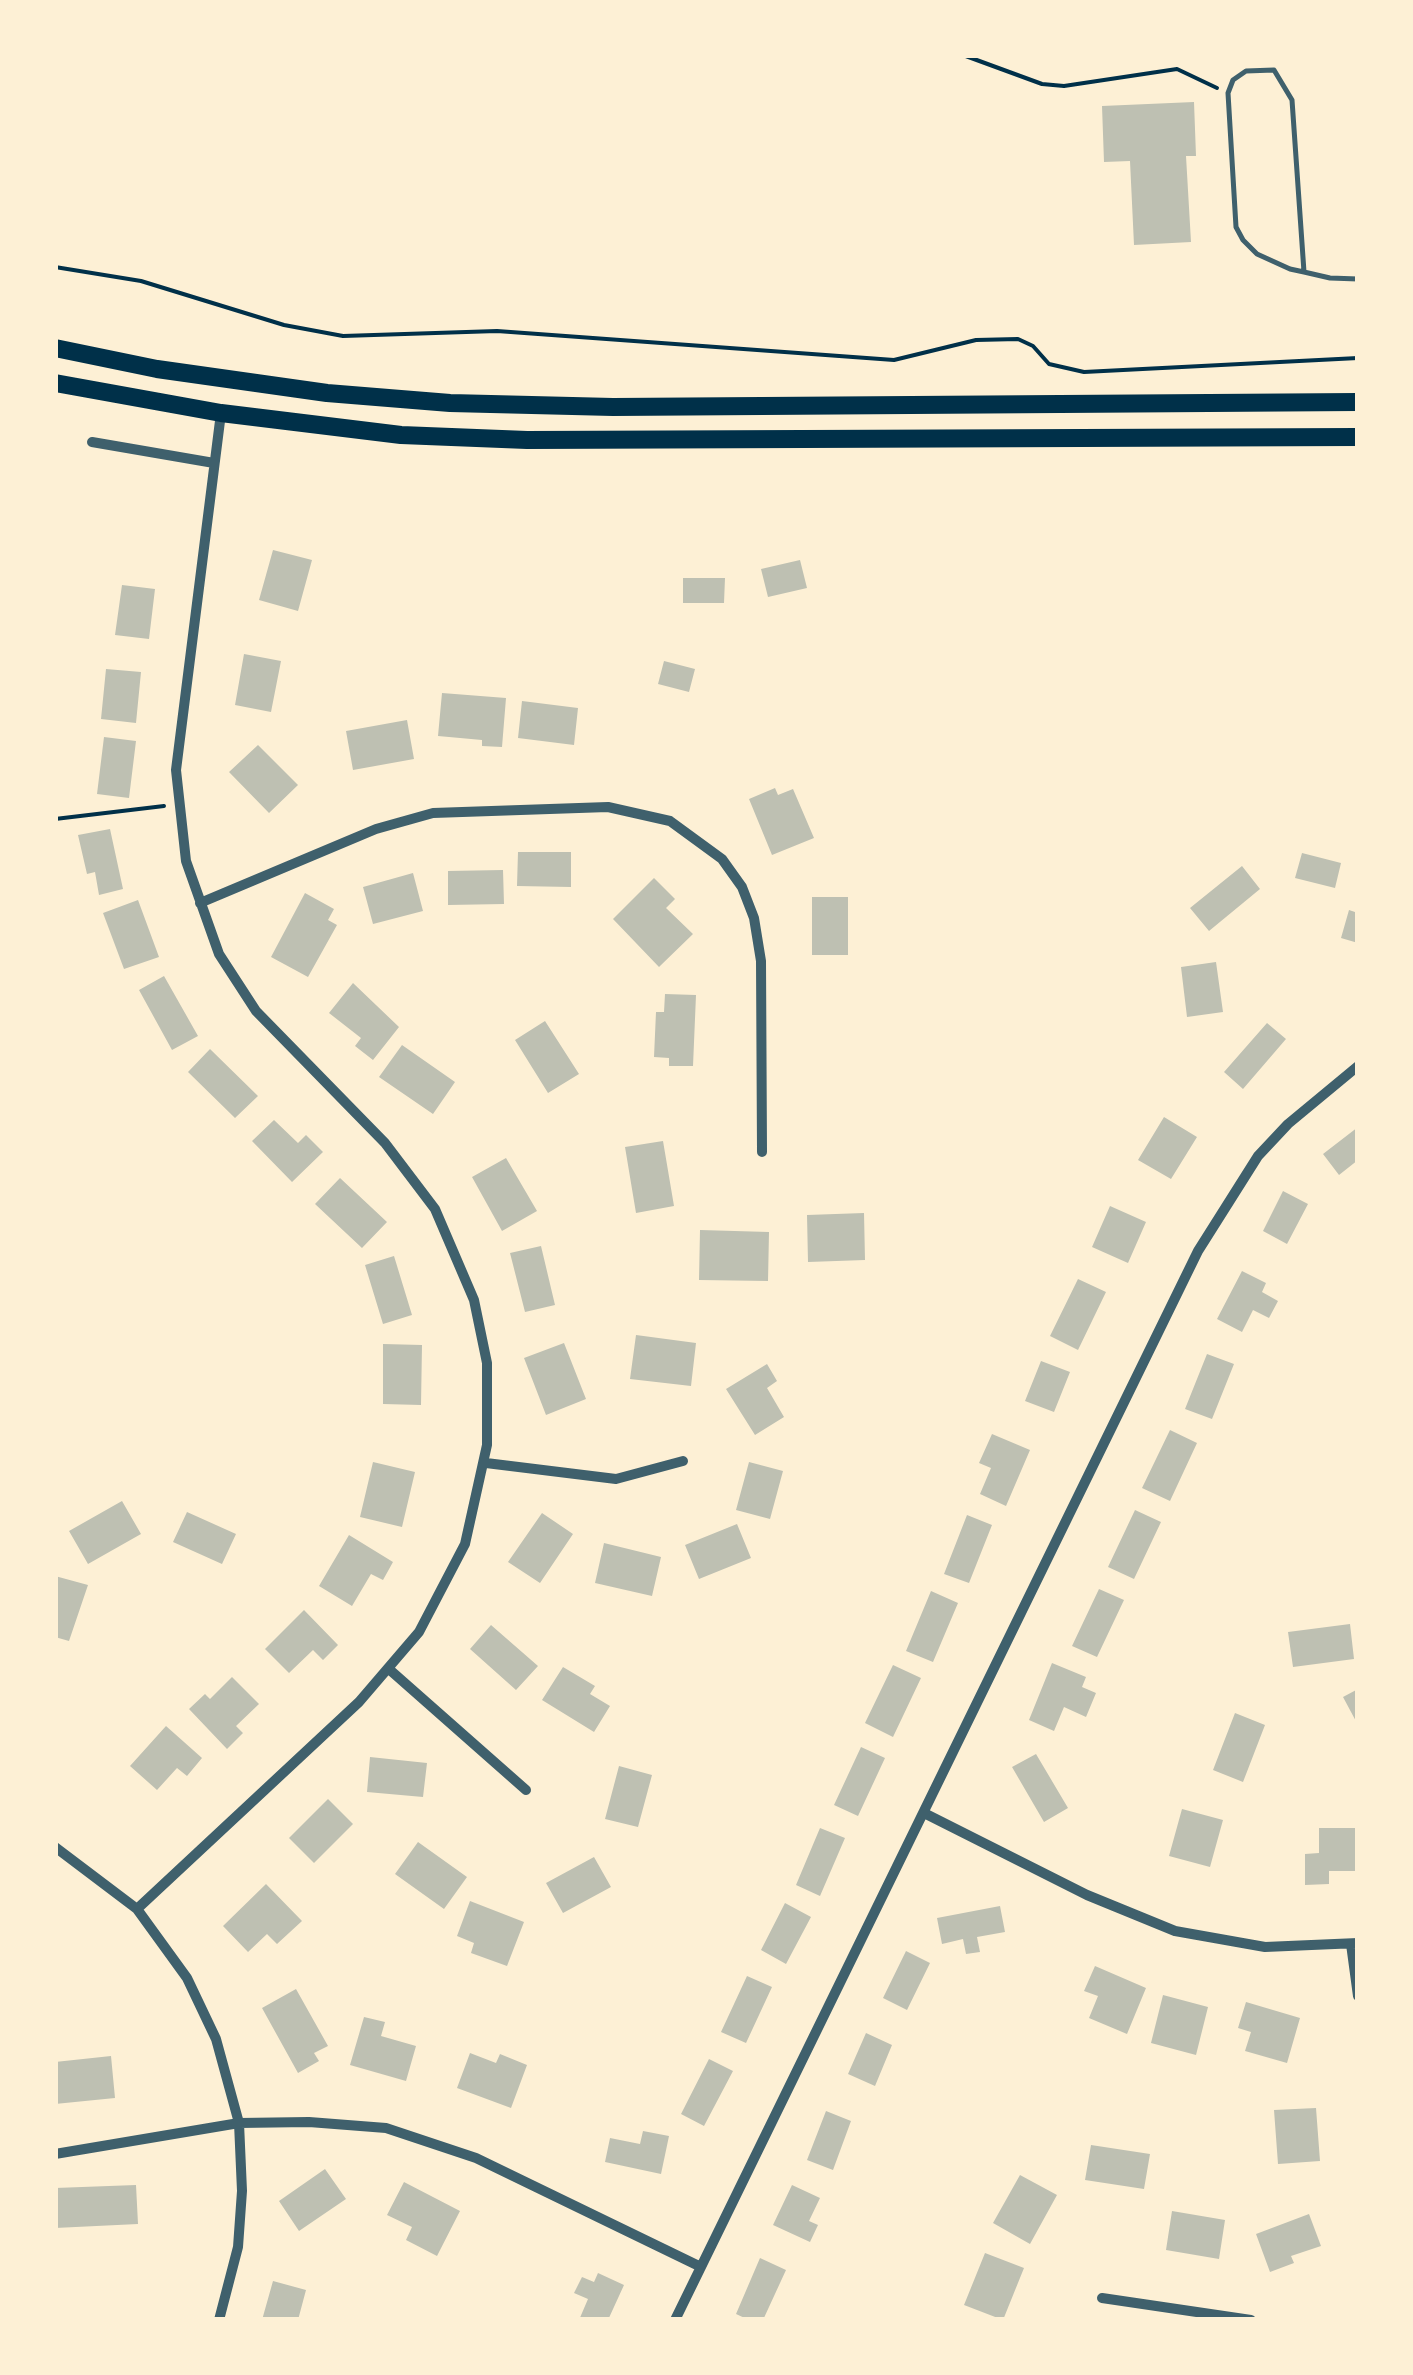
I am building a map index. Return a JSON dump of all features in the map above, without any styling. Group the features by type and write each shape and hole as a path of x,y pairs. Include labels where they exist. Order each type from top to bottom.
{"main road":[{"path":"55,348 157,369 327,394 450,403 652,406 1358,402"},
{"path":"55,383 221,413 402,435 527,440 1358,436"}],"street":[{"path":"137,1909 390,1670 420,1632 454,1572 473,1519 486,1463 487,1364 474,1300 442,1224 385,1142 256,1011 219,954 186,861 177,805 181,708 221,413"},
{"path":"92,442 214,463"},
{"path":"200,903 376,829 432,812 608,807 670,821 722,859 742,887 754,918 761,961 762,1152"},
{"path":"675,2320 1198,1250 1232,1192 1288,1124 1358,1066"},
{"path":"486,1463 616,1479 683,1462"},
{"path":"390,1670 526,1790"},
{"path":"924,1814 1087,1895 1175,1931 1265,1948 1354,1943 1358,1996"},
{"path":"55,1846 137,1909 203,2008 228,2074 239,2124 242,2191 238,2247 219,2320"},
{"path":"55,2154 239,2124 348,2123 426,2138 476,2158 701,2267"},
{"path":"1102,2298 1252,2320"}],"lane":[{"path":"1304,272 1292,100 1274,70 1261,67 1233,80 1228,93 1236,227 1258,254 1304,272 1358,279"}],"path":[{"path":"963,55 1042,84 1064,86 1177,69 1228,93"},
{"path":"55,268 140,281 284,324 343,336 496,331 894,360 976,340 1018,339 1033,346 1049,364 1084,372 1358,358"},
{"path":"55,819 177,805"}],"building":[{"path":"1194,102 1196,156 1186,156 1191,242 1134,245 1130,161 1104,162 1102,106"},
{"path":"273,550 312,560 298,611 259,600"},
{"path":"800,560 807,588 768,597 761,569"},
{"path":"683,578 725,578 724,603 683,603"},
{"path":"122,585 155,589 149,639 115,635"},
{"path":"244,654 281,661 271,712 235,705"},
{"path":"664,661 695,669 689,692 658,684"},
{"path":"106,669 141,672 136,723 101,719"},
{"path":"442,693 506,698 502,747 482,746 482,740 438,736"},
{"path":"522,701 578,708 574,745 518,738"},
{"path":"407,720 414,759 353,770 346,731"},
{"path":"104,737 136,741 129,798 97,794"},
{"path":"258,745 298,785 269,813 229,772"},
{"path":"775,788 778,795 793,789 814,838 772,855 749,799"},
{"path":"110,829 123,889 99,895 95,872 87,874 78,835"},
{"path":"518,852 571,852 571,887 517,886"},
{"path":"1302,853 1341,863 1335,888 1295,878"},
{"path":"1242,866 1260,889 1209,931 1190,908"},
{"path":"503,870 504,904 448,905 448,871"},
{"path":"413,873 423,911 373,924 363,887"},
{"path":"654,878 675,899 666,908 693,934 659,967 613,919"},
{"path":"305,893 334,909 328,920 337,925 308,977 271,957"},
{"path":"812,897 848,897 848,955 812,955"},
{"path":"138,900 159,957 124,969 103,913"},
{"path":"1349,910 1358,913 1358,943 1341,938"},
{"path":"1216,962 1223,1012 1187,1017 1181,967"},
{"path":"164,976 198,1036 172,1050 139,990"},
{"path":"353,983 399,1027 373,1060 355,1046 361,1038 329,1013"},
{"path":"665,994 696,995 693,1066 669,1066 669,1058 654,1057 656,1012 664,1012"},
{"path":"545,1021 579,1074 548,1093 515,1040"},
{"path":"1267,1023 1286,1039 1243,1089 1224,1072"},
{"path":"402,1045 455,1082 433,1114 379,1077"},
{"path":"210,1049 258,1096 235,1118 188,1072"},
{"path":"1164,1117 1197,1137 1171,1179 1138,1160"},
{"path":"274,1120 298,1143 306,1135 323,1152 292,1182 252,1141"},
{"path":"1358,1127 1358,1160 1339,1175 1323,1154"},
{"path":"663,1141 674,1206 636,1213 625,1147"},
{"path":"506,1158 537,1211 502,1231 472,1177"},
{"path":"340,1178 387,1222 362,1248 315,1204"},
{"path":"1283,1191 1308,1204 1287,1244 1263,1231"},
{"path":"1110,1206 1146,1222 1128,1263 1092,1247"},
{"path":"864,1213 865,1260 808,1262 807,1215"},
{"path":"700,1230 769,1232 768,1281 699,1280"},
{"path":"541,1246 555,1305 525,1312 510,1253"},
{"path":"394,1256 412,1315 383,1324 365,1265"},
{"path":"1242,1271 1266,1283 1262,1292 1278,1301 1269,1318 1253,1310 1242,1332 1217,1319"},
{"path":"1078,1279 1106,1292 1078,1350 1050,1336"},
{"path":"636,1335 696,1343 691,1386 630,1379"},
{"path":"564,1343 586,1399 546,1415 524,1358"},
{"path":"383,1344 422,1345 421,1405 383,1404"},
{"path":"1207,1354 1234,1364 1212,1419 1185,1409"},
{"path":"1041,1361 1070,1372 1054,1412 1025,1401"},
{"path":"767,1364 777,1381 767,1388 784,1417 755,1435 726,1389"},
{"path":"1170,1430 1197,1443 1170,1501 1142,1488"},
{"path":"992,1434 1030,1450 1006,1506 980,1494 991,1468 979,1463"},
{"path":"373,1462 415,1472 402,1527 360,1517"},
{"path":"749,1462 783,1471 770,1519 736,1510"},
{"path":"122,1501 141,1534 88,1564 69,1531"},
{"path":"1135,1510 1161,1522 1134,1579 1108,1567"},
{"path":"187,1512 236,1534 222,1564 173,1542"},
{"path":"542,1513 573,1534 540,1583 508,1562"},
{"path":"967,1515 992,1525 969,1583 944,1574"},
{"path":"737,1524 751,1558 699,1579 685,1545"},
{"path":"349,1535 393,1562 383,1580 371,1574 352,1606 319,1586"},
{"path":"604,1543 661,1557 652,1596 595,1583"},
{"path":"55,1576 88,1585 69,1641 55,1637"},
{"path":"1099,1589 1124,1600 1097,1657 1072,1646"},
{"path":"931,1591 958,1603 933,1662 906,1651"},
{"path":"304,1610 338,1645 323,1660 313,1650 289,1673 265,1649"},
{"path":"1350,1624 1354,1659 1293,1667 1288,1632"},
{"path":"491,1625 538,1666 516,1690 470,1649"},
{"path":"1052,1663 1086,1677 1082,1687 1096,1693 1086,1717 1064,1707 1054,1731 1029,1720"},
{"path":"893,1665 921,1678 893,1737 865,1723"},
{"path":"563,1667 595,1686 590,1694 610,1706 594,1732 542,1700"},
{"path":"232,1677 259,1704 236,1726 243,1733 227,1749 189,1709 205,1694 210,1699"},
{"path":"1358,1689 1358,1725 1343,1697"},
{"path":"1235,1713 1265,1725 1243,1782 1213,1770"},
{"path":"166,1726 202,1758 187,1776 177,1768 157,1790 130,1766"},
{"path":"861,1747 885,1758 858,1816 834,1805"},
{"path":"1036,1754 1068,1808 1044,1822 1012,1767"},
{"path":"370,1757 427,1763 423,1797 367,1792"},
{"path":"619,1766 652,1775 638,1827 605,1819"},
{"path":"328,1799 353,1824 314,1863 289,1838"},
{"path":"1182,1809 1223,1820 1210,1867 1169,1856"},
{"path":"820,1828 845,1838 820,1896 796,1885"},
{"path":"1319,1828 1358,1828 1358,1871 1329,1871 1329,1884 1305,1885 1305,1854 1319,1853"},
{"path":"418,1842 467,1877 444,1909 395,1874"},
{"path":"594,1857 611,1887 563,1913 546,1883"},
{"path":"266,1884 302,1921 277,1944 267,1934 248,1952 223,1926"},
{"path":"470,1901 524,1922 507,1966 471,1953 474,1943 457,1936"},
{"path":"785,1903 811,1917 786,1964 761,1950"},
{"path":"1000,1906 1005,1932 977,1937 980,1952 966,1954 963,1939 942,1944 937,1918"},
{"path":"906,1951 930,1963 907,2010 883,1998"},
{"path":"1095,1966 1146,1988 1127,2034 1089,2018 1098,1996 1084,1991"},
{"path":"747,1976 772,1987 746,2043 721,2032"},
{"path":"296,1989 328,2046 314,2053 319,2061 298,2073 262,2008"},
{"path":"1163,1995 1208,2007 1196,2055 1151,2043"},
{"path":"1246,2002 1300,2018 1287,2063 1245,2051 1251,2032 1238,2028"},
{"path":"364,2017 385,2022 381,2036 416,2046 406,2081 350,2065"},
{"path":"866,2033 892,2045 875,2086 848,2074"},
{"path":"470,2053 496,2063 500,2054 527,2065 511,2108 457,2088"},
{"path":"111,2056 115,2098 55,2104 55,2062"},
{"path":"709,2059 733,2071 704,2126 681,2114"},
{"path":"1316,2108 1320,2161 1278,2164 1274,2110"},
{"path":"826,2111 851,2121 833,2170 807,2160"},
{"path":"643,2131 669,2136 661,2174 605,2162 610,2138 640,2144"},
{"path":"1091,2145 1150,2154 1144,2189 1085,2180"},
{"path":"325,2169 346,2199 299,2231 279,2201"},
{"path":"1020,2175 1057,2195 1030,2244 993,2223"},
{"path":"404,2182 460,2211 437,2256 406,2240 412,2227 387,2215"},
{"path":"136,2185 138,2224 55,2228 55,2188"},
{"path":"792,2185 820,2198 809,2221 818,2225 810,2242 773,2225"},
{"path":"1172,2211 1225,2220 1219,2259 1166,2250"},
{"path":"1309,2214 1321,2246 1291,2256 1294,2263 1270,2272 1256,2234"},
{"path":"985,2253 1024,2268 1003,2320 964,2305"},
{"path":"760,2258 786,2270 763,2320 749,2320 736,2314"},
{"path":"598,2273 624,2285 608,2320 579,2320 588,2299 574,2293 582,2277 594,2282"},
{"path":"273,2281 306,2290 298,2320 262,2320"}]}
